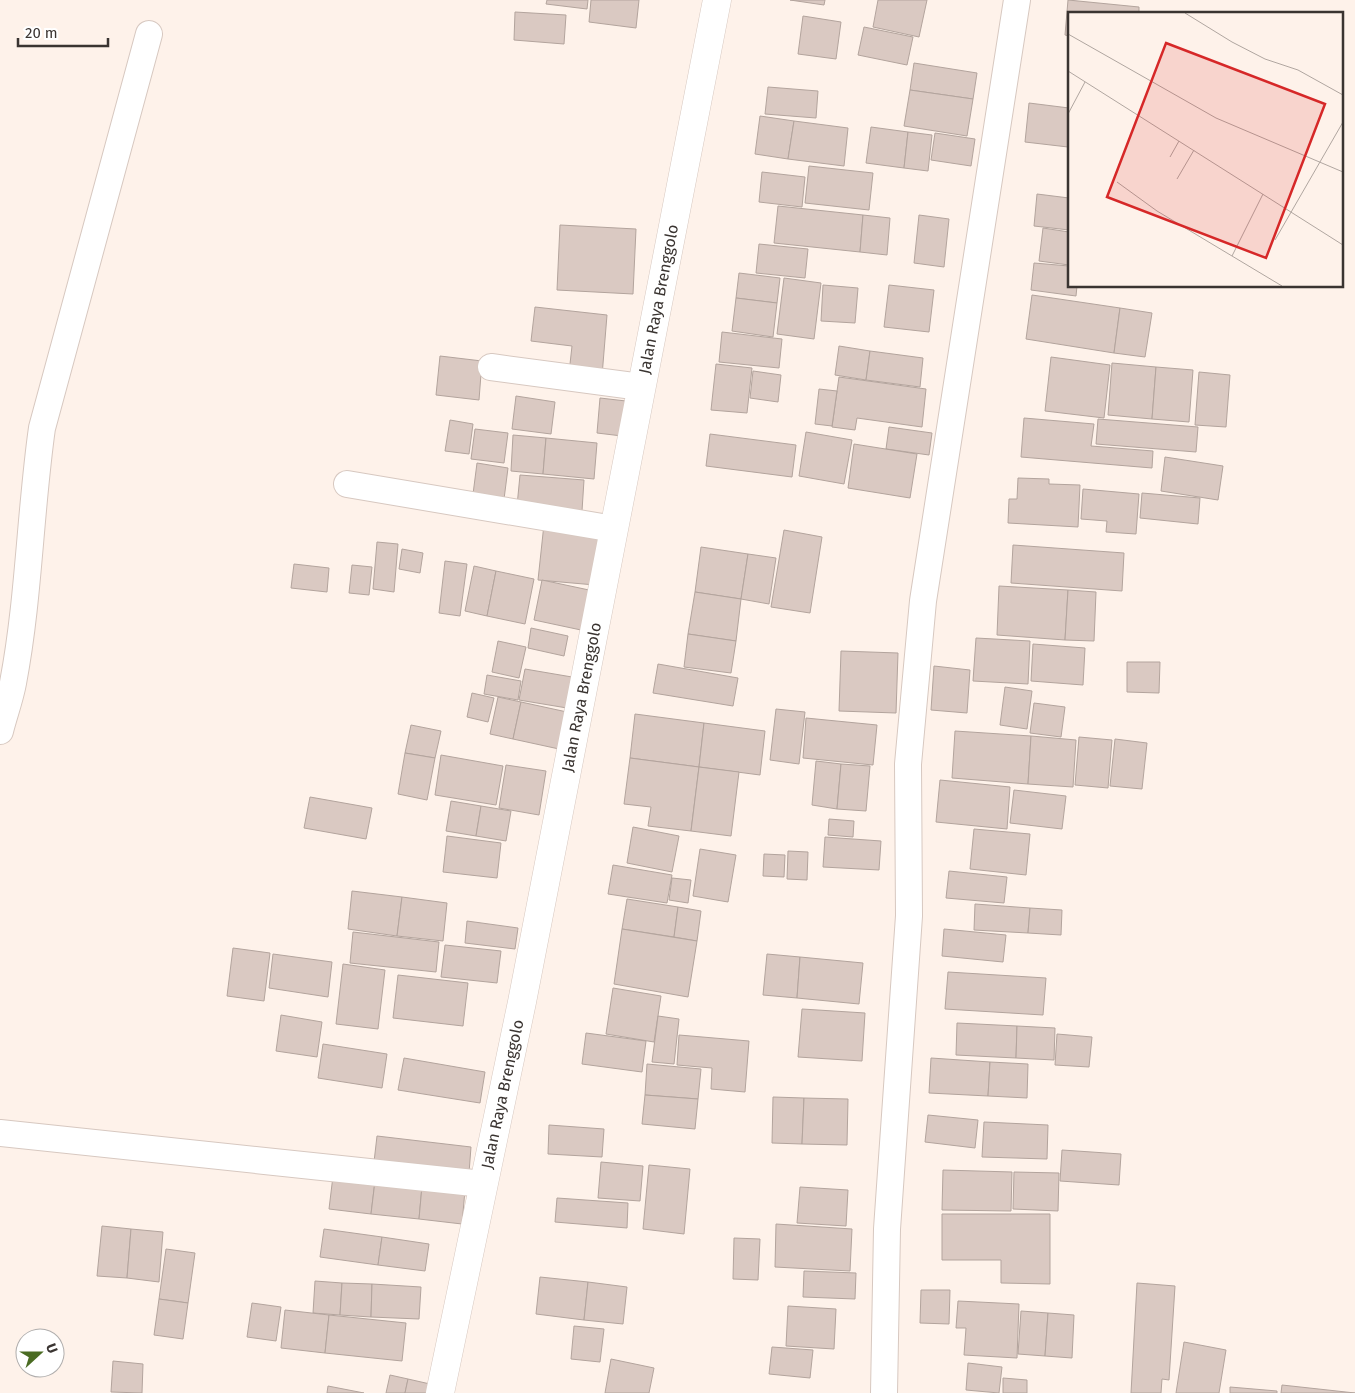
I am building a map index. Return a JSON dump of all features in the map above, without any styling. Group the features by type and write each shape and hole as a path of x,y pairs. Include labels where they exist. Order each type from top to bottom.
{"main road":[{"name":"Jalan Raya Brenggolo","path":"440,1393 522,1002 717,0"}],"street":[{"path":"884,1393 887,1229 909,916 908,764 922,601 1017,0"},
{"path":"0,731 13,684 21,631 34,483 42,428 149,34"},
{"path":"491,367 641,387"},
{"path":"347,484 614,530"},
{"path":"0,1133 483,1184"}],"building":[{"path":"547,0 588,0 587,9 546,4"},
{"path":"591,0 639,0 636,28 589,22"},
{"path":"790,0 825,0 824,5"},
{"path":"878,0 927,0 919,37 873,27"},
{"path":"1068,0 1139,7 1139,12 1068,12 1068,36 1065,35"},
{"path":"515,12 566,15 564,44 514,40"},
{"path":"803,16 841,22 836,59 798,54"},
{"path":"864,27 913,37 907,65 858,55"},
{"path":"914,63 977,73 973,99 910,90"},
{"path":"768,87 818,91 816,118 765,114"},
{"path":"910,90 973,99 967,136 904,126"},
{"path":"1029,103 1068,108 1068,147 1025,142"},
{"path":"760,116 794,121 788,159 755,154"},
{"path":"794,121 848,128 844,166 788,159"},
{"path":"871,127 908,132 904,168 866,163"},
{"path":"908,132 932,135 928,171 904,168"},
{"path":"935,133 975,139 971,166 931,160"},
{"path":"809,166 873,173 869,210 805,203"},
{"path":"762,172 805,177 802,207 759,202"},
{"path":"1037,194 1068,198 1068,230 1034,226"},
{"path":"778,206 863,215 860,252 774,243"},
{"path":"863,215 890,218 887,255 860,252"},
{"path":"919,215 949,219 944,267 914,263"},
{"path":"560,225 636,229 633,294 557,290"},
{"path":"1043,228 1068,232 1068,265 1039,261"},
{"path":"759,244 808,249 805,278 756,273"},
{"path":"1034,263 1068,266 1068,288 1077,288 1076,296 1031,290"},
{"path":"739,273 780,278 777,303 736,298"},
{"path":"784,278 821,283 814,339 777,334"},
{"path":"823,285 858,288 855,323 821,321"},
{"path":"889,285 934,290 929,332 884,327"},
{"path":"1032,295 1120,308 1114,353 1026,339"},
{"path":"736,298 777,303 773,337 732,331"},
{"path":"535,307 607,315 602,376 569,373 572,346 531,341"},
{"path":"1120,308 1152,313 1145,357 1114,353"},
{"path":"722,332 782,339 779,368 719,362"},
{"path":"839,346 870,351 866,380 835,375"},
{"path":"870,351 923,358 920,387 866,380"},
{"path":"440,356 482,361 479,400 436,395"},
{"path":"1051,357 1110,365 1104,418 1045,411"},
{"path":"1112,363 1156,367 1152,419 1108,415"},
{"path":"716,364 752,368 747,413 711,410"},
{"path":"1156,367 1193,370 1189,422 1152,419"},
{"path":"753,371 781,375 778,402 750,398"},
{"path":"1199,372 1230,375 1226,427 1195,425"},
{"path":"839,377 926,389 922,427 857,418 855,430 832,427"},
{"path":"819,389 837,391 832,426 815,424"},
{"path":"516,396 555,402 551,434 512,429"},
{"path":"600,398 626,401 622,436 597,433"},
{"path":"1024,418 1094,424 1091,446 1153,451 1152,468 1021,457"},
{"path":"1098,419 1198,427 1196,452 1096,444"},
{"path":"450,420 473,424 469,454 445,451"},
{"path":"889,427 932,433 929,455 886,449"},
{"path":"475,429 508,433 504,463 471,459"},
{"path":"806,432 852,440 844,484 799,476"},
{"path":"710,434 796,445 792,477 706,466"},
{"path":"513,435 546,438 543,474 511,471"},
{"path":"546,438 597,443 594,479 543,474"},
{"path":"854,444 917,454 910,498 848,488"},
{"path":"1165,457 1223,466 1218,500 1161,491"},
{"path":"477,463 508,468 503,507 472,502"},
{"path":"520,475 584,480 582,511 517,506"},
{"path":"1018,478 1049,479 1049,484 1080,485 1078,527 1008,523 1009,499 1017,499"},
{"path":"1083,489 1139,494 1136,534 1106,532 1107,521 1081,519"},
{"path":"1142,493 1200,498 1198,524 1140,518"},
{"path":"544,524 600,529 595,585 538,580"},
{"path":"784,530 822,537 810,613 771,607"},
{"path":"377,542 398,544 394,592 373,589"},
{"path":"1013,545 1124,553 1122,591 1011,583"},
{"path":"701,547 748,554 741,599 695,592"},
{"path":"402,549 423,553 420,573 399,569"},
{"path":"748,554 776,558 769,604 741,599"},
{"path":"445,561 467,564 460,616 439,613"},
{"path":"294,564 329,568 327,592 291,588"},
{"path":"352,565 372,567 369,595 349,593"},
{"path":"474,566 496,571 487,616 465,611"},
{"path":"496,571 534,579 525,624 487,616"},
{"path":"542,580 589,590 581,630 534,620"},
{"path":"999,586 1068,590 1065,640 997,635"},
{"path":"1068,590 1096,592 1094,641 1065,640"},
{"path":"695,592 741,599 736,641 688,634"},
{"path":"531,628 568,636 564,656 528,648"},
{"path":"688,634 736,641 731,673 684,667"},
{"path":"976,638 1030,641 1028,684 973,681"},
{"path":"498,641 526,647 519,678 492,672"},
{"path":"1033,644 1085,648 1083,685 1031,681"},
{"path":"841,651 898,653 896,713 839,711"},
{"path":"1127,662 1160,662 1159,693 1127,692"},
{"path":"658,664 738,678 733,706 653,693"},
{"path":"934,666 970,670 967,713 931,710"},
{"path":"525,669 572,677 567,708 519,700"},
{"path":"487,675 521,681 518,700 484,694"},
{"path":"1005,687 1032,691 1027,729 1000,725"},
{"path":"472,693 494,698 488,722 467,717"},
{"path":"498,697 521,702 513,739 490,734"},
{"path":"521,702 567,712 559,749 513,739"},
{"path":"1034,703 1065,707 1061,737 1030,733"},
{"path":"776,709 805,712 799,764 770,760"},
{"path":"635,714 704,723 699,767 630,758"},
{"path":"806,718 877,725 873,765 803,758"},
{"path":"704,723 765,731 760,775 699,767"},
{"path":"411,725 441,731 435,758 405,753"},
{"path":"955,731 1031,736 1028,784 952,778"},
{"path":"1031,736 1076,740 1073,787 1028,784"},
{"path":"1079,737 1112,740 1108,788 1075,785"},
{"path":"1115,739 1147,743 1142,789 1110,786"},
{"path":"405,753 435,758 427,800 398,794"},
{"path":"441,755 503,766 496,805 435,795"},
{"path":"630,758 699,767 691,831 648,826 651,807 624,804"},
{"path":"816,761 841,764 837,809 812,805"},
{"path":"841,764 870,766 866,811 837,809"},
{"path":"506,765 546,771 539,815 499,808"},
{"path":"699,767 739,772 731,836 691,831"},
{"path":"940,780 1010,787 1007,829 936,822"},
{"path":"1014,790 1066,796 1062,829 1010,823"},
{"path":"310,797 372,808 366,839 304,828"},
{"path":"451,801 481,806 476,836 446,831"},
{"path":"481,806 511,811 506,841 476,836"},
{"path":"829,819 854,821 853,837 828,835"},
{"path":"633,827 679,836 672,872 627,863"},
{"path":"974,829 1030,834 1026,875 970,869"},
{"path":"447,836 501,843 497,878 443,872"},
{"path":"825,837 881,841 879,870 823,867"},
{"path":"700,849 736,855 728,902 693,896"},
{"path":"788,851 808,852 807,880 787,879"},
{"path":"764,854 785,855 784,877 763,876"},
{"path":"613,865 672,875 667,903 608,894"},
{"path":"949,871 1007,877 1004,903 946,898"},
{"path":"672,878 691,880 688,903 669,900"},
{"path":"352,891 402,897 397,936 348,929"},
{"path":"402,897 447,903 443,941 397,936"},
{"path":"627,899 678,907 674,937 622,929"},
{"path":"975,904 1030,908 1028,933 974,930"},
{"path":"678,907 701,911 697,941 674,937"},
{"path":"1030,908 1062,910 1061,935 1028,933"},
{"path":"467,921 518,928 515,949 465,943"},
{"path":"622,929 697,941 688,997 614,984"},
{"path":"944,929 1006,935 1003,962 942,956"},
{"path":"353,932 439,942 436,972 350,963"},
{"path":"445,945 501,951 497,983 441,977"},
{"path":"233,948 270,953 264,1001 227,996"},
{"path":"273,954 332,962 328,997 269,988"},
{"path":"767,954 800,957 797,998 763,995"},
{"path":"800,957 863,963 859,1004 797,998"},
{"path":"343,964 385,970 378,1029 336,1024"},
{"path":"948,972 1046,978 1043,1015 945,1009"},
{"path":"398,975 468,983 463,1026 393,1018"},
{"path":"613,988 661,996 654,1042 606,1034"},
{"path":"802,1009 865,1013 862,1061 798,1057"},
{"path":"281,1015 322,1022 317,1057 276,1051"},
{"path":"658,1016 679,1019 674,1064 652,1062"},
{"path":"957,1023 1017,1026 1016,1058 956,1055"},
{"path":"1017,1026 1055,1028 1054,1060 1016,1058"},
{"path":"586,1033 646,1041 642,1072 582,1064"},
{"path":"1057,1034 1092,1037 1089,1067 1055,1065"},
{"path":"679,1035 749,1041 745,1092 711,1089 712,1068 677,1065"},
{"path":"323,1044 387,1054 382,1088 318,1078"},
{"path":"404,1058 485,1072 480,1103 398,1090"},
{"path":"931,1058 990,1062 988,1096 929,1093"},
{"path":"990,1062 1028,1064 1027,1098 988,1096"},
{"path":"647,1064 701,1069 698,1099 645,1095"},
{"path":"645,1095 698,1099 695,1129 642,1124"},
{"path":"773,1097 804,1098 802,1144 772,1143"},
{"path":"804,1098 848,1099 847,1145 802,1144"},
{"path":"928,1115 978,1120 975,1148 925,1142"},
{"path":"984,1122 1048,1125 1047,1159 982,1157"},
{"path":"549,1125 604,1129 602,1157 548,1154"},
{"path":"377,1136 471,1147 469,1173 374,1162"},
{"path":"1062,1150 1121,1154 1119,1185 1060,1181"},
{"path":"601,1162 643,1166 640,1201 598,1198"},
{"path":"649,1165 690,1169 684,1234 643,1229"},
{"path":"943,1170 1012,1172 1011,1211 942,1210"},
{"path":"1014,1172 1059,1173 1058,1211 1013,1209"},
{"path":"333,1176 375,1181 371,1214 329,1209"},
{"path":"375,1181 422,1186 419,1219 371,1214"},
{"path":"422,1186 465,1190 462,1224 419,1219"},
{"path":"800,1187 848,1190 846,1226 797,1223"},
{"path":"557,1198 628,1203 627,1228 555,1222"},
{"path":"942,1214 1050,1214 1050,1284 1001,1283 1001,1260 942,1260"},
{"path":"776,1224 852,1229 850,1271 775,1267"},
{"path":"102,1226 131,1229 127,1278 97,1276"},
{"path":"131,1229 163,1232 159,1282 127,1278"},
{"path":"324,1229 382,1237 378,1265 320,1257"},
{"path":"382,1237 429,1244 425,1271 378,1265"},
{"path":"734,1238 760,1239 758,1280 733,1279"},
{"path":"166,1249 195,1253 188,1303 159,1299"},
{"path":"804,1271 856,1273 855,1299 803,1297"},
{"path":"540,1277 588,1282 584,1320 536,1314"},
{"path":"315,1281 342,1283 340,1315 313,1313"},
{"path":"588,1282 627,1287 623,1324 584,1320"},
{"path":"342,1283 372,1284 371,1317 340,1315"},
{"path":"1137,1283 1175,1286 1169,1380 1162,1379 1161,1393 1131,1393"},
{"path":"372,1284 421,1287 419,1319 371,1317"},
{"path":"921,1290 950,1290 949,1324 920,1323"},
{"path":"159,1299 188,1303 183,1339 154,1335"},
{"path":"958,1301 1019,1304 1017,1358 964,1355 966,1328 956,1328"},
{"path":"252,1303 281,1307 276,1341 247,1337"},
{"path":"788,1306 836,1309 834,1349 786,1346"},
{"path":"285,1310 329,1315 325,1353 281,1348"},
{"path":"1021,1311 1048,1313 1045,1356 1018,1354"},
{"path":"1048,1313 1074,1315 1072,1358 1045,1356"},
{"path":"329,1315 406,1323 402,1361 325,1353"},
{"path":"574,1326 604,1329 600,1362 571,1359"},
{"path":"1184,1342 1226,1350 1219,1393 1176,1393"},
{"path":"772,1347 813,1350 810,1378 769,1374"},
{"path":"611,1359 654,1368 649,1393 605,1393"},
{"path":"113,1361 143,1364 142,1393 111,1392"},
{"path":"968,1363 1002,1367 999,1393 966,1390"},
{"path":"390,1375 408,1379 405,1393 386,1393"},
{"path":"1003,1378 1027,1380 1027,1393 1003,1393"},
{"path":"408,1379 430,1384 428,1393 405,1393"},
{"path":"1282,1385 1355,1393 1281,1393"},
{"path":"328,1386 364,1393 327,1393"},
{"path":"1230,1387 1277,1391 1277,1393 1230,1393"}]}
